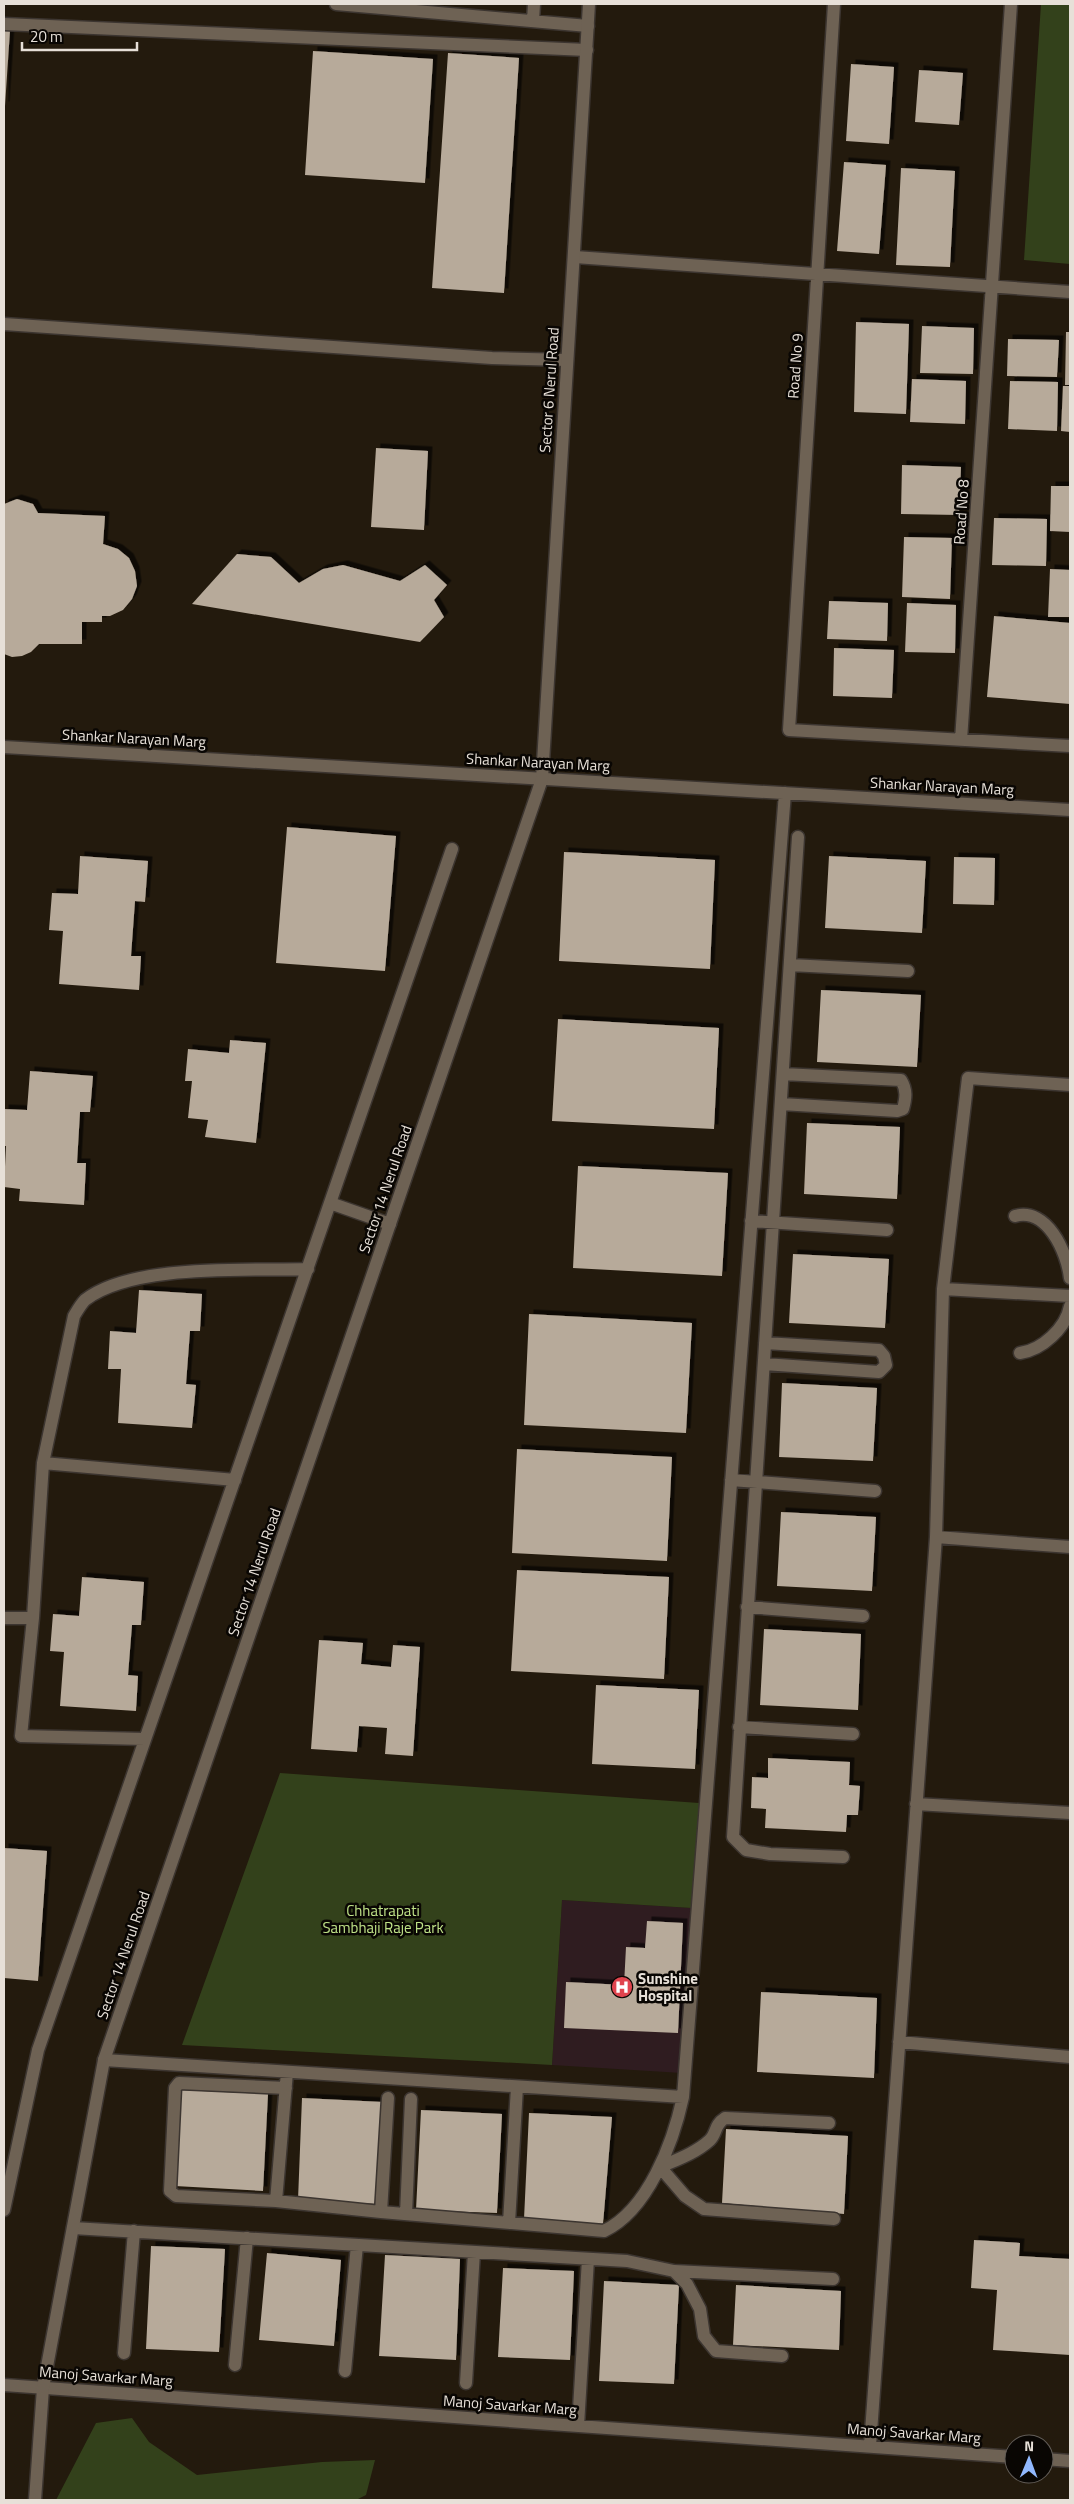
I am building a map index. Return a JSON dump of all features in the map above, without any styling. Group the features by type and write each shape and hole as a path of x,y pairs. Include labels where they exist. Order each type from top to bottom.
{"street":[{"path":"336,4 588,26"},
{"path":"533,21 534,4"},
{"name":"Sector 6 Nerul Road","path":"542,779 589,4"},
{"name":"Road No 9","path":"834,4 789,730 961,740"},
{"name":"Road No 8","path":"961,740 1011,4"},
{"path":"4,24 587,50"},
{"path":"574,257 1070,292"},
{"path":"4,324 482,358 567,360"},
{"path":"961,740 1070,746"},
{"name":"Shankar Narayan Marg","path":"4,747 1070,810"},
{"name":"Sector 14 Nerul Road","path":"43,2388 104,2060 542,779"},
{"path":"286,2088 179,2083 175,2088 170,2191 176,2196 276,2201 604,2231 618,2224 626,2215 639,2200 660,2167 678,2120 683,2097 785,793"},
{"path":"798,837 766,1343 754,1482 733,1837 746,1850 762,1853 843,1857"},
{"path":"4,2210 38,2050 452,849"},
{"path":"790,965 908,971"},
{"path":"781,1104 897,1111 903,1109 906,1099 905,1088 901,1080 783,1074"},
{"path":"870,2446 936,1537 943,1289 968,1078 1070,1085"},
{"path":"330,1203 390,1224"},
{"path":"1015,1216 1024,1214 1040,1220 1051,1230 1069,1263 1070,1278"},
{"path":"751,1221 887,1230"},
{"path":"145,1739 21,1736 33,1618 43,1463 74,1316 85,1301 114,1285 162,1273 308,1269"},
{"path":"943,1289 1070,1296"},
{"path":"1020,1353 1030,1352 1047,1340 1068,1316 1070,1306"},
{"path":"764,1364 879,1372 886,1365 884,1356 879,1350 766,1343"},
{"path":"43,1463 235,1480"},
{"path":"731,1480 875,1491"},
{"path":"936,1537 1070,1547"},
{"path":"747,1607 863,1616"},
{"path":"4,1618 33,1618"},
{"path":"739,1727 853,1734"},
{"path":"916,1804 1070,1813"},
{"path":"899,2042 1070,2057"},
{"path":"104,2060 683,2097"},
{"path":"276,2201 287,2072"},
{"path":"509,2223 517,2087"},
{"path":"381,2212 388,2098"},
{"path":"406,2214 410,2099"},
{"path":"660,2167 697,2150 712,2139 717,2123 725,2118 829,2123"},
{"path":"660,2167 685,2196 704,2209 834,2219"},
{"path":"73,2228 627,2261 674,2271 833,2279"},
{"path":"124,2353 134,2231"},
{"path":"235,2365 247,2238"},
{"path":"345,2371 357,2245"},
{"path":"466,2383 474,2252"},
{"path":"578,2426 588,2259"},
{"path":"674,2271 687,2284 700,2309 704,2336 716,2351 782,2356"},
{"name":"Manoj Savarkar Marg","path":"4,2385 1004,2455"},
{"path":"35,2500 43,2388"},
{"path":"1054,2459 1070,2460"}],"shaded area":[{"name":"Sunshine Hospital","path":"562,1900 692,1908 682,2073 552,2065"}],"green space":[{"path":"1041,4 1070,4 1070,264 1024,260"},
{"name":"Chhatrapati Sambhaji Raje Park","path":"280,1773 699,1803 692,1908 562,1900 552,2065 182,2045"},
{"path":"132,2418 149,2442 197,2475 322,2462 375,2460 366,2495 356,2500 56,2500 96,2423"}],"building":[{"path":"4,29 10,30 5,106 4,106"},
{"path":"313,51 433,59 425,183 305,175"},
{"path":"448,53 519,58 504,293 432,288"},
{"path":"851,64 894,67 889,144 846,141"},
{"path":"919,70 963,73 959,125 915,122"},
{"path":"844,162 886,165 879,254 837,251"},
{"path":"901,168 955,171 950,267 896,265"},
{"path":"856,322 909,324 906,414 854,412"},
{"path":"922,326 974,328 973,374 920,373"},
{"path":"1066,332 1070,332 1070,385 1065,385"},
{"path":"1008,339 1059,340 1057,377 1007,376"},
{"path":"912,379 966,381 965,424 910,422"},
{"path":"1010,381 1058,382 1057,431 1008,429"},
{"path":"1063,386 1070,386 1070,432 1061,431"},
{"path":"376,448 428,451 424,530 371,527"},
{"path":"902,465 961,467 959,515 901,514"},
{"path":"1051,486 1070,486 1070,532 1050,531"},
{"path":"17,499 33,504 38,513 105,516 103,544 118,549 129,558 135,571 137,586 132,599 123,610 110,616 102,616 102,622 82,622 82,644 39,644 31,652 22,656 12,657 4,654 4,504"},
{"path":"994,518 1047,519 1046,566 992,565"},
{"path":"904,537 952,538 950,599 902,597"},
{"path":"237,554 271,557 299,583 323,569 343,565 400,581 425,565 447,585 434,600 444,617 420,642 192,604"},
{"path":"1050,569 1070,570 1070,617 1048,617"},
{"path":"829,601 888,603 887,641 827,639"},
{"path":"907,603 956,605 955,653 905,652"},
{"path":"994,616 1070,623 1070,704 987,697"},
{"path":"834,648 894,650 892,698 833,696"},
{"path":"287,827 396,836 385,971 276,963"},
{"path":"564,852 715,860 710,969 559,961"},
{"path":"80,856 148,861 145,902 135,901 131,956 141,956 139,990 59,984 63,931 49,930 52,893 78,894"},
{"path":"829,856 926,861 922,933 825,928"},
{"path":"954,857 995,858 994,905 953,904"},
{"path":"821,990 921,995 917,1067 817,1062"},
{"path":"558,1019 719,1028 714,1129 552,1121"},
{"path":"230,1040 266,1043 256,1143 205,1137 208,1120 188,1118 192,1081 185,1081 188,1049 229,1053"},
{"path":"30,1071 93,1076 90,1112 80,1112 77,1163 86,1163 84,1205 19,1201 20,1189 4,1187 6,1146 4,1146 4,1109 27,1110"},
{"path":"807,1123 900,1127 897,1199 804,1194"},
{"path":"578,1166 728,1173 722,1276 573,1268"},
{"path":"793,1254 889,1259 885,1328 789,1323"},
{"path":"139,1290 202,1294 200,1331 190,1331 186,1384 196,1385 192,1428 118,1423 121,1369 108,1369 110,1331 136,1333"},
{"path":"529,1314 692,1323 686,1433 524,1425"},
{"path":"782,1383 877,1388 873,1461 779,1457"},
{"path":"517,1449 672,1457 667,1561 512,1553"},
{"path":"781,1512 876,1517 872,1591 777,1586"},
{"path":"517,1570 669,1577 664,1679 511,1671"},
{"path":"82,1577 144,1582 141,1625 132,1625 128,1675 138,1676 136,1711 60,1706 64,1652 50,1651 53,1614 79,1616"},
{"path":"764,1629 861,1634 858,1710 760,1705"},
{"path":"319,1640 363,1643 361,1664 391,1667 393,1645 420,1647 413,1756 385,1754 387,1728 359,1726 357,1752 311,1749"},
{"path":"596,1685 699,1690 695,1769 592,1764"},
{"path":"768,1758 850,1762 849,1785 860,1786 858,1815 847,1815 846,1832 765,1828 766,1809 751,1808 752,1777 768,1778"},
{"path":"4,1848 47,1851 38,1981 4,1978"},
{"path":"647,1921 683,1923 678,2033 564,2028 566,1982 624,1985 626,1947 645,1948"},
{"path":"761,1992 877,1998 874,2078 757,2072"},
{"path":"180,2090 268,2094 263,2191 175,2186"},
{"path":"302,2098 383,2102 378,2204 298,2200"},
{"path":"421,2110 502,2114 497,2213 416,2210"},
{"path":"529,2113 612,2117 603,2224 524,2219"},
{"path":"726,2129 848,2136 844,2214 722,2203"},
{"path":"974,2240 1020,2243 1019,2256 1070,2259 1070,2355 993,2350 997,2290 971,2288"},
{"path":"151,2246 225,2249 219,2352 146,2349"},
{"path":"267,2253 341,2260 334,2346 259,2340"},
{"path":"385,2255 460,2259 456,2360 379,2356"},
{"path":"503,2268 574,2271 570,2360 498,2357"},
{"path":"604,2281 679,2285 674,2384 599,2381"},
{"path":"736,2285 841,2291 839,2350 733,2345"}],"place":[{"name":"Sunshine Hospital","path":"622,1987"}]}
